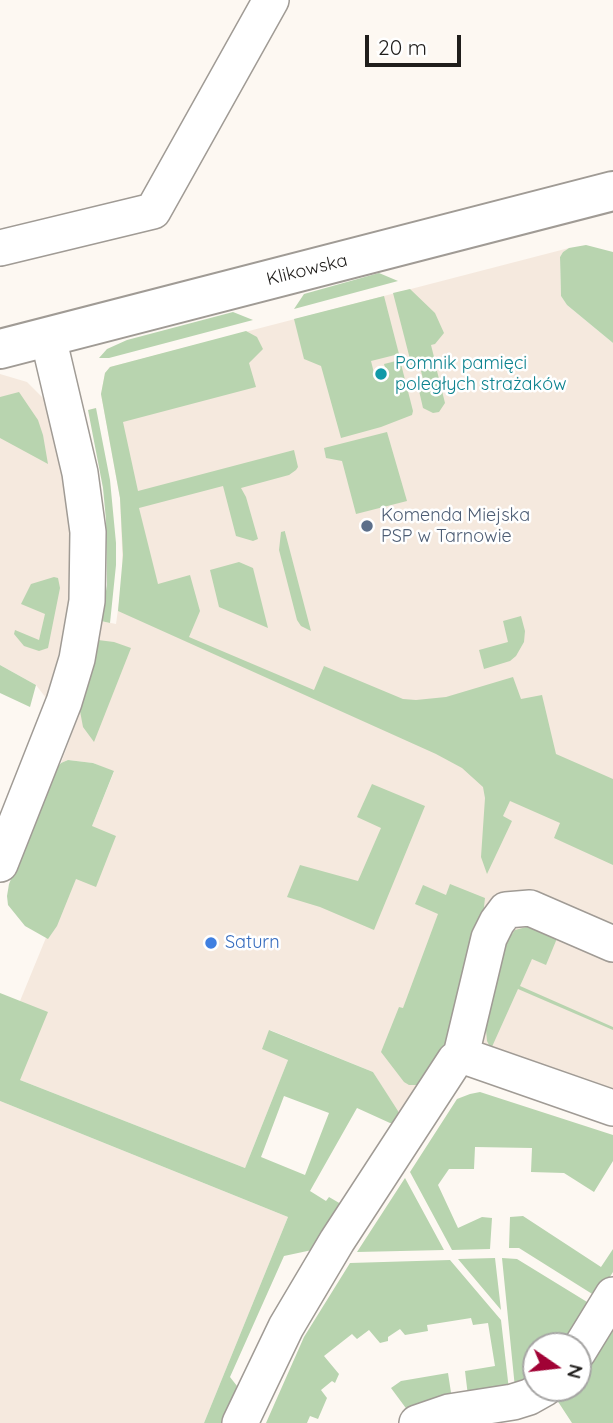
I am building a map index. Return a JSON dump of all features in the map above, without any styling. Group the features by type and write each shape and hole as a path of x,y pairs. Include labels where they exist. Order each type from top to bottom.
{"street":[{"path":"0,248 153,211 271,0"},
{"name":"Klikowska","path":"0,349 609,198"},
{"path":"0,864 64,702 82,638 87,601 88,531 80,473 48,337"},
{"path":"240,1423 286,1327 337,1241 454,1060 461,1055 489,938 506,910 530,908 613,944"},
{"path":"461,1055 613,1108"},
{"path":"590,1332 613,1295"},
{"path":"417,1423 449,1412 522,1399"}],"shaded area":[{"path":"569,248 560,257 561,296 567,305 613,343 613,1092 496,1053 476,1040 399,1115 373,1072 270,1030 288,1060 245,1168 20,1080 20,1001 114,772 93,763 68,760 61,763 95,659 101,621 116,624 123,573 120,498 101,394 105,373 110,367"},
{"path":"0,374 27,382 46,401 70,506 72,582 66,629 46,698 36,685 0,665"},
{"path":"0,1101 288,1217 204,1423 0,1423"}],"green space":[{"path":"586,245 613,252 613,343 567,305 561,296 560,257 569,248"},
{"path":"379,273 398,281 294,309 304,294"},
{"path":"410,289 435,313 444,333 431,345 435,361 412,367 393,293"},
{"path":"384,296 399,354 371,361 375,377 387,375 384,364 400,360 412,415 341,438 321,366 304,359 294,319"},
{"path":"233,312 253,320 109,358 99,358 107,349 127,340"},
{"path":"246,331 257,337 263,349 249,363 256,387 123,422 138,491 294,450 298,467 296,470 289,475 241,488 258,539 253,541 236,536 223,486 139,508 158,584 190,575 200,611 189,637 314,690 324,666 403,699 416,700 446,697 513,677 521,699 542,695 556,754 613,779 613,865 554,838 560,823 510,801 503,816 512,821 487,874 481,857 485,798 483,787 462,768 118,611 123,555 120,498 101,394 105,373 110,367"},
{"path":"436,367 445,403 439,412 433,413 423,408 417,382 423,379 421,371"},
{"path":"19,392 38,420 48,464 0,438 0,397"},
{"path":"96,408 110,480 116,543 110,623 101,621 107,585 106,520 103,488 88,410"},
{"path":"387,432 407,501 356,514 342,461 326,458 324,448"},
{"path":"285,531 311,631 301,626 297,620 279,550 281,532"},
{"path":"239,562 253,568 268,628 219,607 210,570"},
{"path":"58,578 60,588 48,648 39,651 24,646 14,634 15,630 39,640 45,614 21,604 31,584"},
{"path":"521,616 525,631 524,642 516,656 510,661 484,669 479,650 508,642 503,621"},
{"path":"98,640 131,648 94,742 83,727 80,711"},
{"path":"0,665 36,685 30,707 0,693"},
{"path":"68,760 93,763 114,771 92,826 116,836 96,887 76,879 57,926 48,939 25,926 8,905 7,896 9,884 56,769"},
{"path":"372,784 425,806 374,930 320,907 287,897 300,865 358,881 381,828 357,817"},
{"path":"450,884 485,898 483,916 450,1036 419,1085 409,1085 381,1052 399,1007 403,1008 438,914 415,904 423,885 446,895"},
{"path":"530,926 558,936 546,965 532,959 520,986 613,1027 613,1030 518,989 491,1049 487,1041 485,1019 506,942 515,930"},
{"path":"0,993 48,1012 20,1080 245,1168 288,1060 262,1049 269,1030 373,1072 399,1115 395,1123 390,1123 357,1108 310,1191 326,1201 329,1197 341,1204 312,1250 284,1256 230,1377 237,1386 222,1423 204,1423 288,1217 0,1101","holes":["284,1096 329,1113 305,1175 261,1157"]},
{"path":"480,1092 613,1135 613,1161 594,1192 564,1173 531,1172 532,1148 475,1147 474,1169 449,1169 438,1185 458,1228 482,1217 492,1218 490,1249 452,1250 410,1172 457,1099"},
{"path":"405,1178 444,1250 357,1252"},
{"path":"523,1216 601,1267 613,1249 613,1272 597,1297 519,1248 509,1248 510,1217"},
{"path":"495,1258 501,1310 458,1259"},
{"path":"502,1258 517,1259 592,1305 575,1332 522,1332 522,1384 515,1388"},
{"path":"450,1260 501,1320 509,1390 468,1396 465,1371 495,1366 488,1323 473,1325 471,1318 427,1325 428,1331 405,1335 400,1329 388,1337 388,1341 380,1343 369,1330 357,1339 352,1334 324,1356 339,1374 335,1383 332,1381 321,1390 327,1398 318,1419 310,1416 307,1423 266,1423 304,1337 350,1263"},
{"path":"613,1323 613,1423 572,1423 558,1402 592,1402 592,1354"},
{"path":"448,1373 452,1399 408,1411 391,1388 401,1381"}],"place":[{"name":"Pomnik pamięci poległych strażaków","path":"381,374"},
{"name":"Komenda Miejska PSP w Tarnowie","path":"367,526"},
{"name":"Saturn","path":"211,943"}]}
